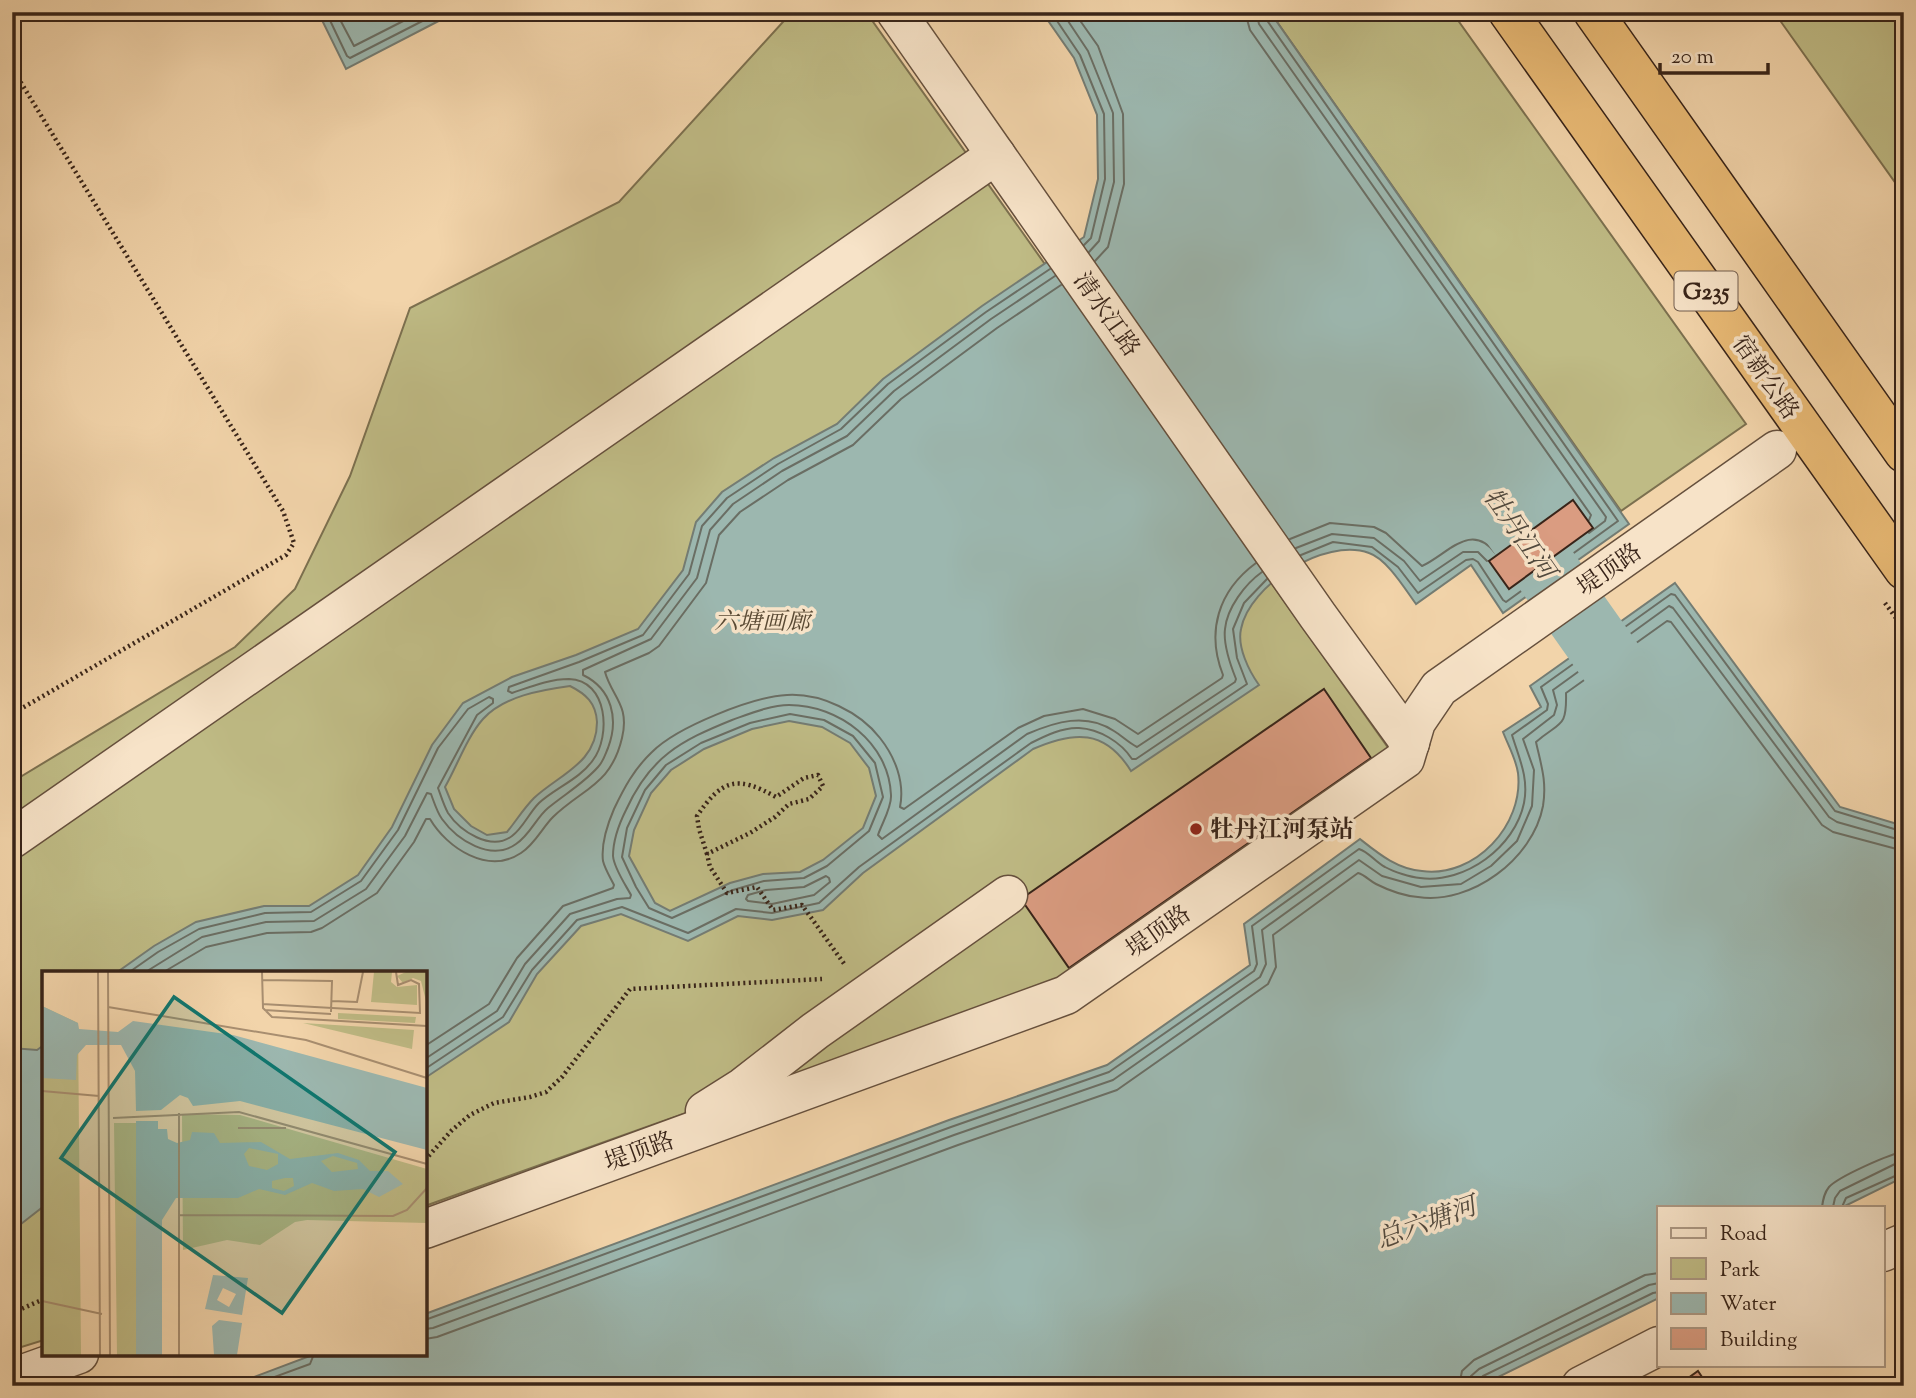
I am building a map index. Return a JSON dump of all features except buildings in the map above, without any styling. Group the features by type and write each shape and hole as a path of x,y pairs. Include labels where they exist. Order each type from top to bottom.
{"highway":[{"name":"宿新公路","path":"1507,12 1904,570"},
{"name":"G235","path":"1593,12 1904,453"}],"street":[{"name":"清水江路","path":"896,12 1410,743"},
{"path":"12,839 996,155"},
{"name":"堤顶路","path":"427,1228 1066,995 1405,759 1416,722 1439,688 1777,450"},
{"path":"646,1149 743,1087 815,1031 860,987 1009,895"},
{"path":"1884,1252 1904,1243"},
{"path":"1581,1386 1657,1347"},
{"path":"12,1378 73,1356"}],"path":[{"path":"12,68 283,511 294,543 286,555 12,715"},
{"path":"707,854 750,833 789,804 809,799 823,786 817,775 804,778 776,797 758,787 741,783 722,786 709,797 698,816 699,829 710,867 727,892 757,887 773,910 802,905 860,987"},
{"path":"427,1158 470,1115 494,1103 546,1092 562,1077 630,989 807,979 860,987"},
{"path":"12,1313 42,1300"}],"green space":[{"name":"六塘画廊","path":"792,12 866,12 1389,749 1053,982 427,1205 427,971 42,971 42,1341 12,1350 12,782 235,647 295,589 350,476 410,308 619,202"},
{"path":"1270,12 1452,12 1746,424 1621,511"},
{"path":"1774,12 1904,12 1904,195"}],"water":[{"path":"318,12 456,12 346,69"},
{"path":"1042,12 1270,12 1629,524 1503,613 1471,565 1416,604 1389,568 1376,556 1351,550 1311,558 1273,581 1247,612 1240,636 1242,651 1259,685 1131,771 1110,747 1088,738 1062,739 1033,749 863,873 823,910 772,920 738,916 688,941 621,914 581,926 537,974 509,1022 427,1077 427,971 119,971 154,946 196,922 264,906 309,906 358,875 392,827 432,745 463,703 512,677 576,655 638,629 683,570 696,522 722,492 774,458 837,424 883,379 982,306 1084,237 1098,179 1097,115 1074,58","holes":["570,686 581,692 595,709 597,722 591,748 584,758 534,798 507,832 487,835 471,826 454,809 445,787 477,726 501,705 535,692","789,721 822,727 850,743 869,768 876,796 863,828 823,860 800,872 763,874 730,883 670,911 655,903 629,856 634,830 651,793 671,770 704,749 752,729"]},
{"name":"总六塘河","path":"1675,583 1840,807 1904,826 1904,1177 1845,1206 1657,1206 1657,1299 1480,1386 230,1386 310,1356 427,1356 427,1313 949,1120 1107,1065 1250,965 1244,924 1360,839 1389,860 1422,871 1442,871 1460,866 1477,857 1492,844 1513,811 1518,792 1518,773 1514,757 1503,732 1541,707 1530,686"},
{"path":"42,1046 42,1208 12,1231 12,1048 37,1050"}],"waterway":[{"name":"牡丹江河","path":"1500,505 1647,713"}],"place":[{"name":"牡丹江河泵站","path":"1196,829"}]}
